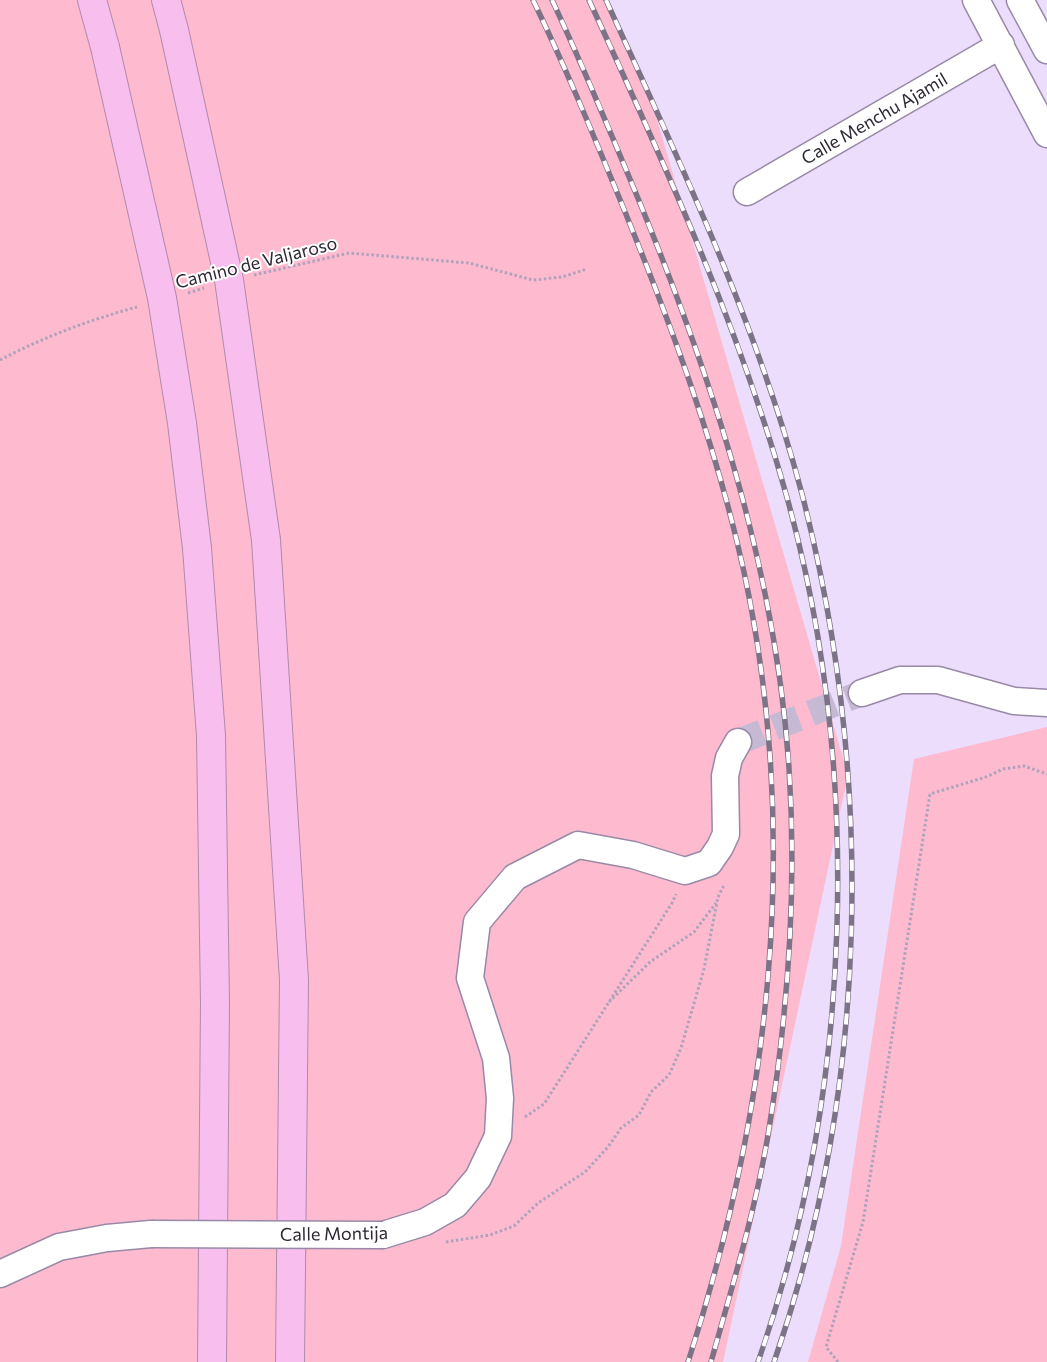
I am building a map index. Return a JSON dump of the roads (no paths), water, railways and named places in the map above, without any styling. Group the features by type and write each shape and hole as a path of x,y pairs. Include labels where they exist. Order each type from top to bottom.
{"highway":[{"path":"92,0 105,47 162,298 182,423 197,548 211,736 215,1002 212,1362"},
{"path":"166,0 229,280 266,540 294,980 290,1362"}],"street":[{"path":"976,0 1047,134"},
{"path":"1020,0 1047,50"},
{"name":"Calle Menchu Ajamil","path":"747,192 1001,45"},
{"path":"862,693 900,680 938,680 1014,701 1047,703"},
{"name":"Calle Montija","path":"0,1274 59,1247 107,1238 151,1234 392,1233 425,1222 455,1205 478,1178 498,1136 500,1098 496,1058 470,978 477,922 515,877 578,844 633,855 685,870 709,863 726,834 725,776 729,758 738,742"}],"tunnel":[{"path":"738,742 862,693"}],"railway":[{"path":"533,0 568,75 621,202 657,292 706,430 733,524 744,572 761,672 771,771 773,871 768,970 757,1069 740,1168 717,1265 688,1362"},
{"path":"552,0 587,77 669,275 717,412 756,552 771,623 782,695 789,768 792,860 786,998 775,1089 763,1164 743,1249 711,1362"},
{"path":"589,0 697,243 722,305 767,430 786,494 811,600 828,709 836,819 837,930 829,1041 813,1151 790,1258 758,1362"},
{"path":"606,0 714,243 763,367 784,430 802,494 826,601 842,710 851,820 851,931 844,1041 829,1150 806,1257 774,1362"}]}
